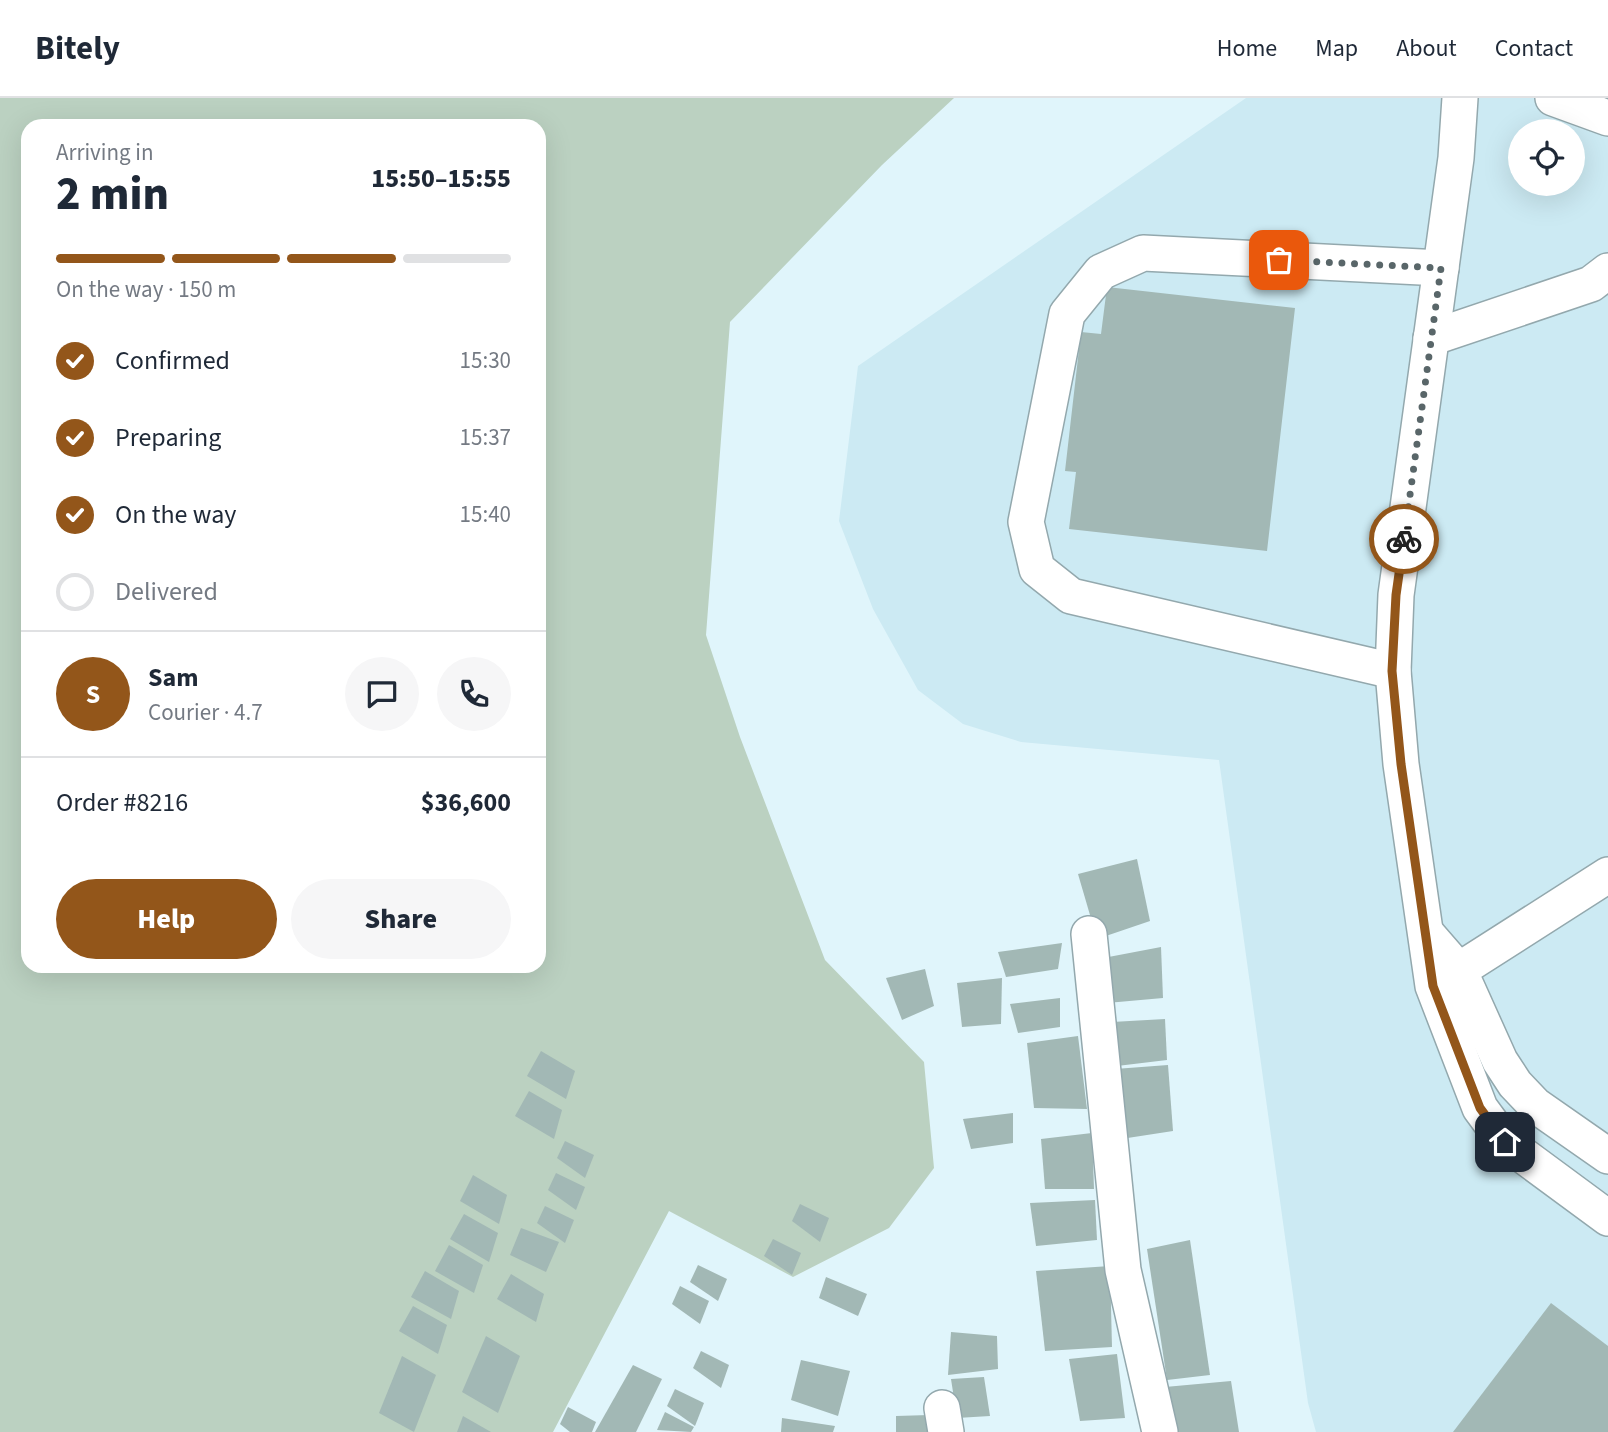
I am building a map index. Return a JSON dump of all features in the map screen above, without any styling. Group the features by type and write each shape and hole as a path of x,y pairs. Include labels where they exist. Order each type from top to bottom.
{"street":[{"path":"1460,98 1457,158 1396,595 1392,671 1401,764 1427,934 1447,979 1515,1084 1535,1105 1608,1156"},
{"path":"1553,98 1608,118"},
{"path":"1392,671 1071,596 1037,569 1026,522 1067,314 1101,272 1143,253 1441,268"},
{"path":"1431,338 1591,284 1608,271"},
{"path":"1447,979 1608,875"},
{"path":"1088,934 1123,1270 1160,1432"},
{"path":"1447,979 1480,1108 1490,1125 1525,1157 1608,1218"}],"shaded area":[{"path":"1246,98 1608,98 1608,1432 1316,1432 1308,1403 1219,760 1021,742 963,724 918,690 873,609 839,521 858,366"}],"green space":[{"path":"0,98 954,98 882,165 730,322 706,635 740,737 825,960 924,1062 934,1168 889,1228 793,1277 669,1211 553,1432 0,1432"}],"building":[{"path":"1107,287 1295,308 1267,551 1069,529 1076,472 1065,471 1081,332 1101,334"},
{"path":"1137,859 1150,921 1097,939 1078,874"},
{"path":"1062,943 1058,969 1006,977 998,952"},
{"path":"1161,947 1163,998 1107,1003 1098,959"},
{"path":"925,969 934,1006 902,1020 886,978"},
{"path":"1002,978 1001,1024 962,1027 957,983"},
{"path":"1060,998 1060,1027 1018,1033 1010,1004"},
{"path":"1165,1019 1167,1060 1117,1066 1112,1022"},
{"path":"1078,1036 1087,1109 1034,1108 1027,1043"},
{"path":"541,1051 575,1071 566,1099 527,1076"},
{"path":"1168,1065 1173,1131 1121,1139 1115,1069"},
{"path":"529,1091 562,1110 554,1139 515,1116"},
{"path":"1013,1113 1013,1143 971,1149 963,1119"},
{"path":"1092,1133 1094,1189 1045,1189 1041,1139"},
{"path":"565,1141 594,1155 585,1178 557,1158"},
{"path":"556,1173 585,1187 576,1210 548,1190"},
{"path":"473,1175 507,1195 499,1224 460,1201"},
{"path":"1095,1200 1097,1240 1036,1246 1030,1203"},
{"path":"800,1204 829,1218 820,1242 792,1221"},
{"path":"545,1206 574,1220 565,1243 537,1223"},
{"path":"464,1214 498,1233 489,1262 450,1239"},
{"path":"521,1228 559,1242 546,1272 510,1255"},
{"path":"773,1239 801,1253 792,1275 764,1256"},
{"path":"1190,1240 1210,1375 1167,1380 1147,1249"},
{"path":"449,1245 483,1265 474,1293 435,1271"},
{"path":"698,1265 727,1279 718,1301 690,1282"},
{"path":"1110,1266 1112,1347 1045,1351 1036,1271"},
{"path":"425,1271 459,1291 451,1319 411,1297"},
{"path":"511,1274 544,1294 536,1322 497,1299"},
{"path":"826,1277 867,1294 858,1316 819,1298"},
{"path":"680,1286 709,1301 700,1324 672,1304"},
{"path":"1551,1303 1608,1346 1608,1432 1453,1432"},
{"path":"413,1306 447,1325 438,1354 399,1331"},
{"path":"951,1332 997,1336 998,1369 948,1375"},
{"path":"486,1336 520,1356 498,1413 462,1392"},
{"path":"701,1351 729,1365 721,1388 693,1368"},
{"path":"1117,1354 1125,1418 1080,1421 1069,1359"},
{"path":"402,1356 436,1375 414,1432 379,1413"},
{"path":"801,1360 850,1371 838,1416 791,1400"},
{"path":"633,1365 662,1379 636,1432 595,1432"},
{"path":"984,1377 990,1416 957,1418 951,1379"},
{"path":"1231,1381 1239,1432 1174,1432 1165,1387"},
{"path":"675,1389 704,1403 695,1426 667,1406"},
{"path":"568,1407 596,1422 592,1432 570,1432 560,1424"},
{"path":"665,1412 694,1427 691,1432 657,1430"},
{"path":"929,1415 930,1432 896,1432 896,1416"},
{"path":"463,1416 491,1432 457,1432"},
{"path":"782,1418 835,1426 833,1432 781,1432"}],"way so far":[{"path":"1279,260 1441,268 1404,539"}],"route":[{"path":"1404,539 1396,595 1392,671 1401,764 1433,986 1480,1108 1505,1142"}]}
